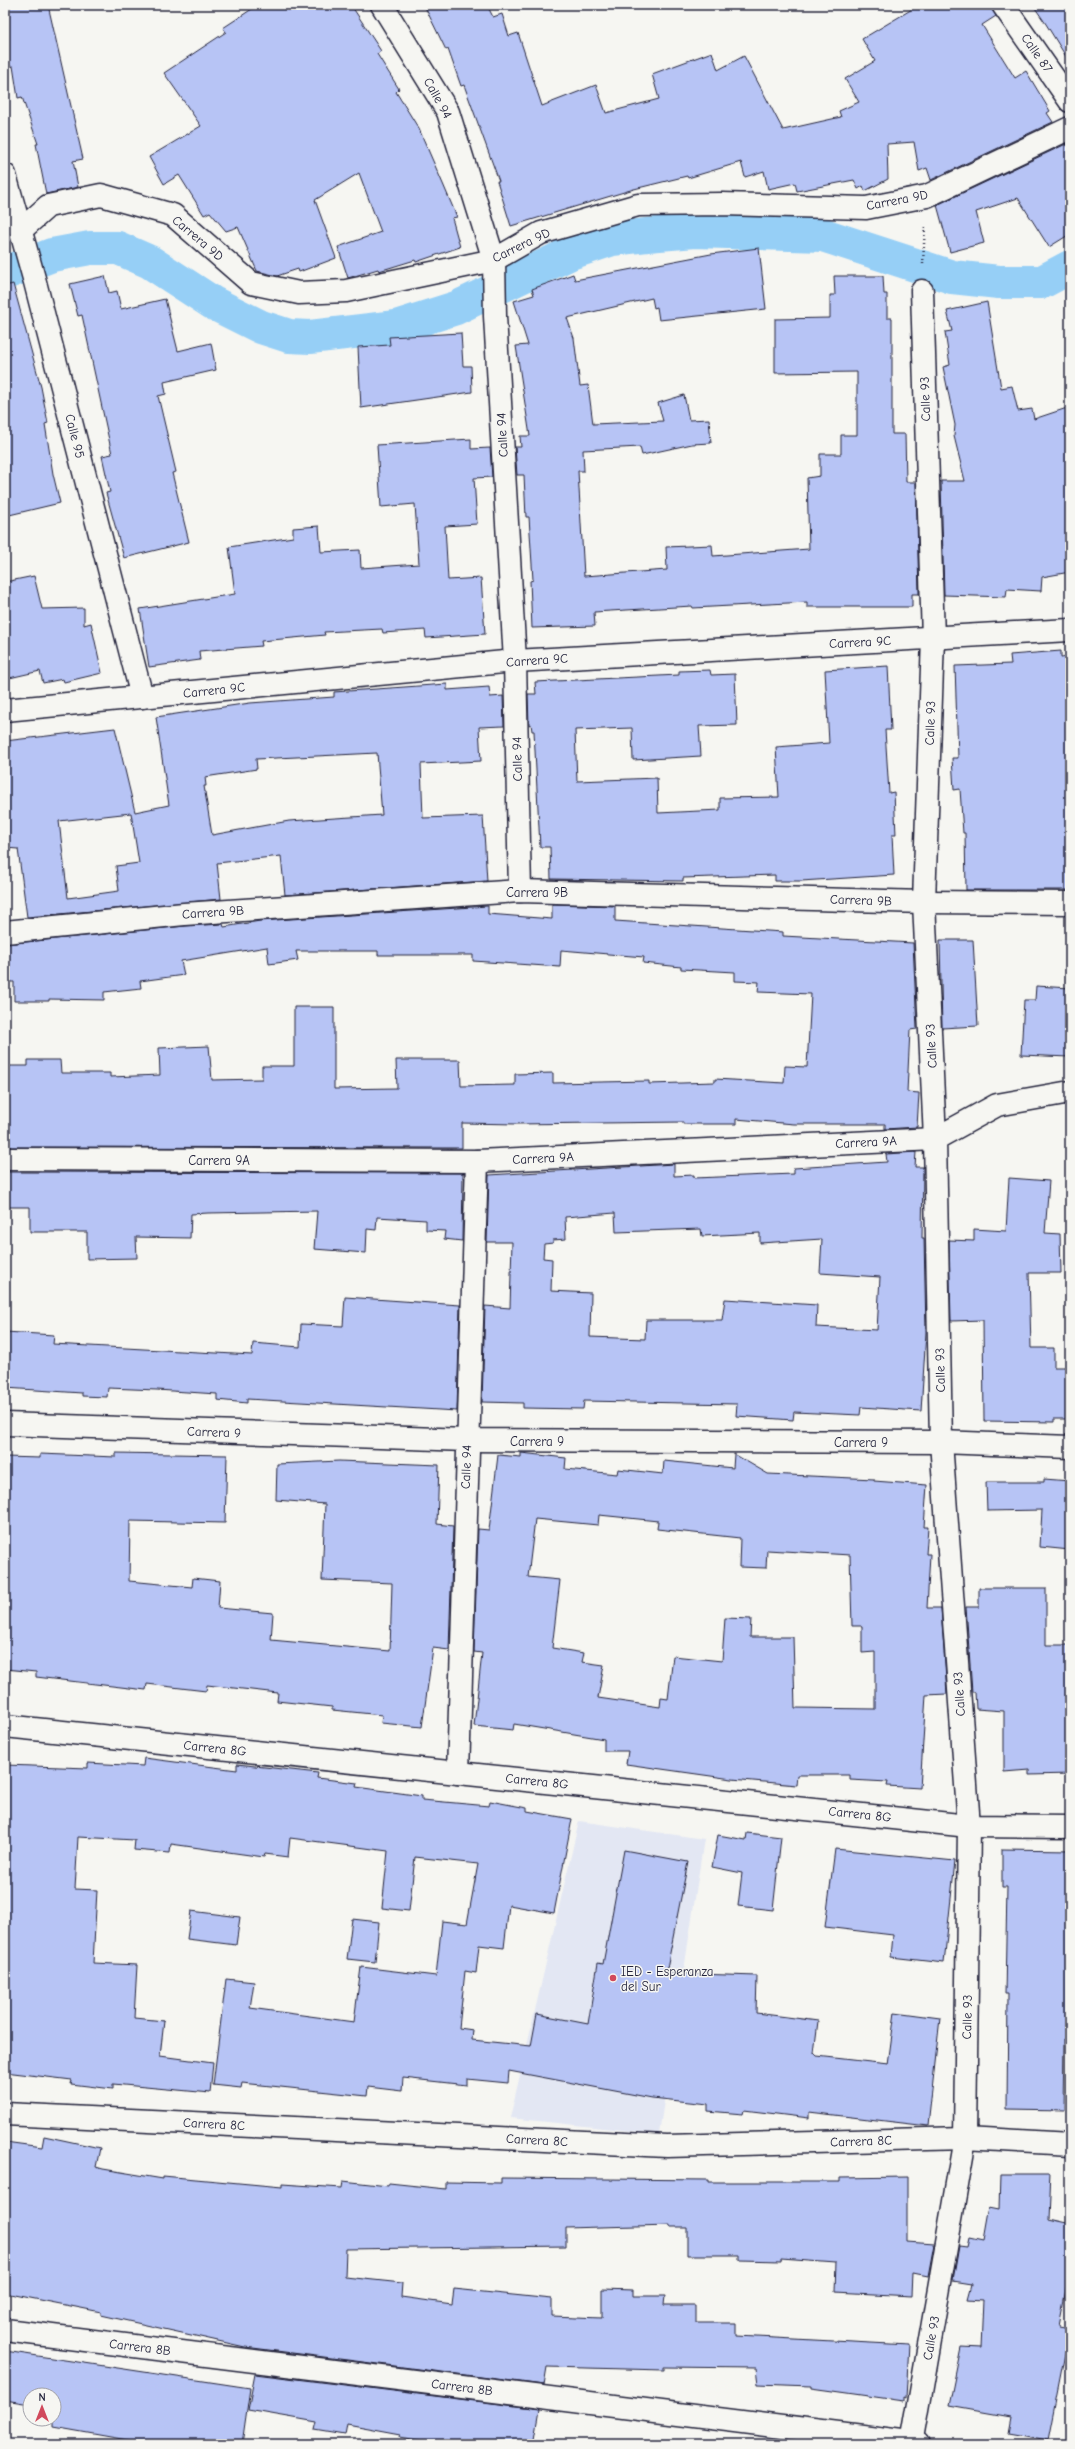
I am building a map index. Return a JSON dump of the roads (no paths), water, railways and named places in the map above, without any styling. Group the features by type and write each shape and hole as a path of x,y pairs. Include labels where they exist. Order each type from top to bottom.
{"street":[{"name":"Calle 94","path":"382,5 448,112 494,264 495,316 514,661 520,891"},
{"name":"Calle 87","path":"1003,5 1070,101"},
{"name":"Carrera 9D","path":"21,235 48,206 101,194 173,215 251,283 299,293 346,291 494,264 541,233 638,205 722,204 866,208 927,196 1070,128"},
{"name":"Calle 95","path":"5,175 35,282 142,697"},
{"name":"Calle 93","path":"915,2444 965,2138 969,1826 941,1442 935,1139 924,902 932,638 922,292"},
{"name":"Carrera 9C","path":"5,710 514,661 1070,630"},
{"name":"Carrera 9B","path":"5,932 184,914 520,891 924,902 1070,903"},
{"name":"Carrera 9A","path":"5,1159 477,1161 935,1139 997,1105 1070,1092"},
{"name":"Calle 94","path":"458,1773 467,1440 477,1161"},
{"name":"Carrera 9","path":"5,1424 467,1440 941,1442 1070,1447"},
{"name":"Carrera 8G","path":"5,1726 969,1826 1070,1827"},
{"name":"Carrera 8C","path":"5,2114 667,2146 965,2138 1070,2144"},
{"name":"Carrera 8B","path":"5,2330 915,2444"}],"waterway":[{"path":"5,273 52,255 90,248 118,248 150,262 213,303 261,327 289,336 310,337 396,327 456,308 573,252 612,239 647,235 695,231 823,235 952,277 999,282 1042,282 1070,267"}],"place":[{"name":"IED - Esperanza del Sur","path":"613,1978"}]}
